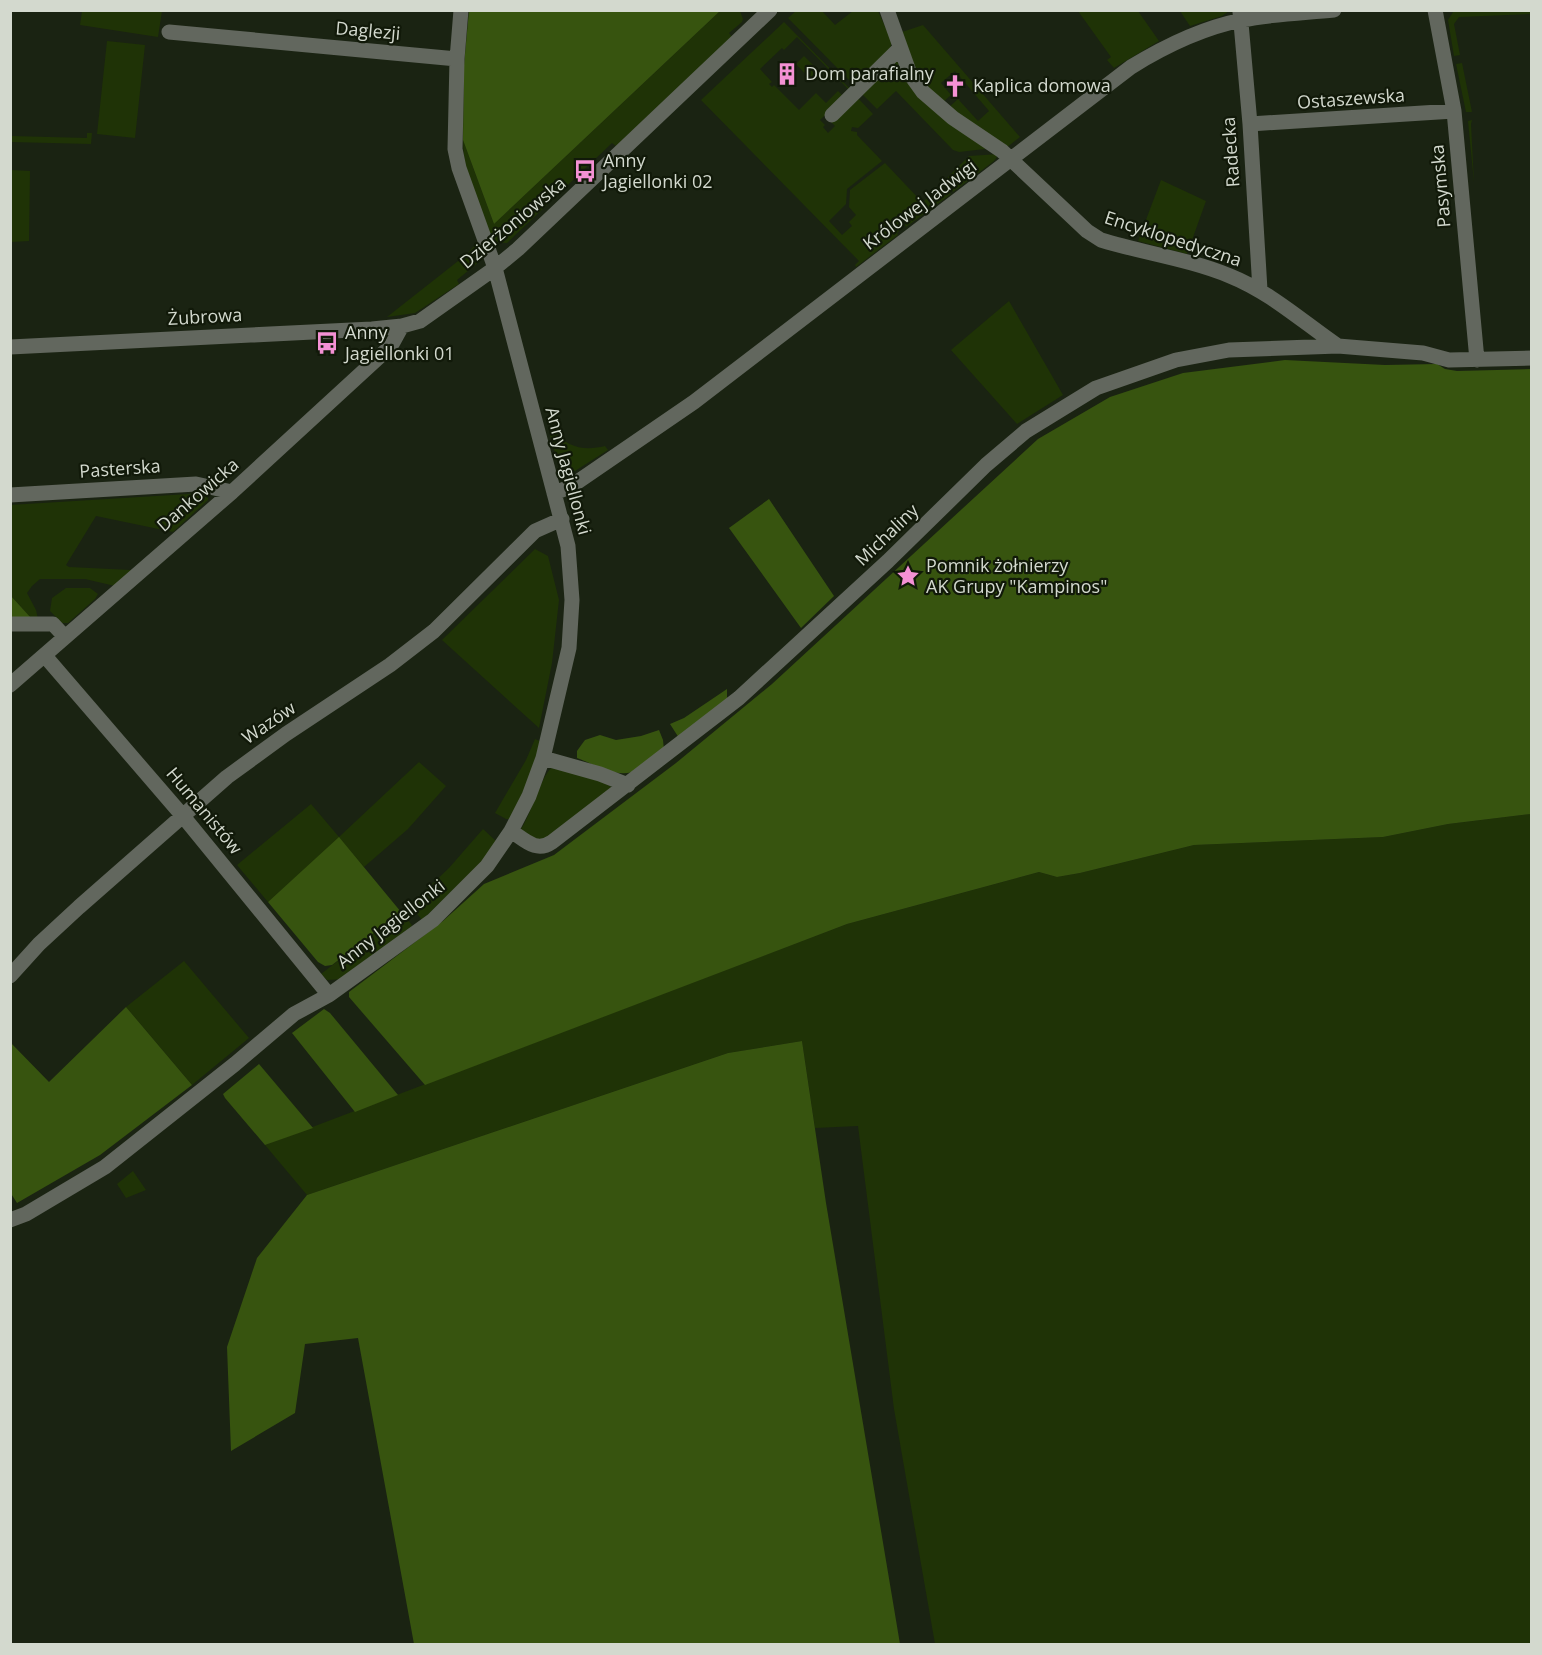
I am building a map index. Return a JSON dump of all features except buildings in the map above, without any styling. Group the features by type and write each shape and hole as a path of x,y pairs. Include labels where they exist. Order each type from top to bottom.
{"street":[{"name":"Anny Jagiellonki","path":"10,1220 35,1210 105,1167 235,1065 294,1014 329,995 433,920 487,866 511,831 529,796 543,758 569,648 572,600 568,546 495,268 459,168 455,149 457,59 461,10"},
{"name":"Encyklopedyczna","path":"887,10 910,74 923,92 953,118 1012,160 1087,231 1101,240 1198,265 1230,276 1260,290 1338,346"},
{"name":"Królowej Jadwigi","path":"554,493 570,487 694,402 1012,160 1068,114 1141,61 1161,49 1240,15 1274,15 1334,10"},
{"name":"Pasymska","path":"1435,10 1454,111 1477,360"},
{"name":"Dzierżoniowska","path":"402,326 420,321 495,268 584,188 765,12"},
{"name":"Radecka","path":"1240,15 1250,124 1260,290"},
{"name":"Daglezji","path":"169,32 457,59"},
{"path":"832,115 900,48"},
{"name":"Ostaszewska","path":"1250,124 1454,111"},
{"name":"Żubrowa","path":"10,347 402,326"},
{"name":"Dankowicka","path":"10,685 232,492 391,346 402,326"},
{"path":"1338,346 1423,353 1449,360 1532,358"},
{"name":"Michaliny","path":"511,831 535,847 542,848 628,785 739,698 888,561 986,465 1026,431 1096,388 1176,360 1229,350 1338,346"},
{"name":"Pasterska","path":"10,495 196,484 232,492"},
{"name":"Wazów","path":"10,976 39,944 79,907 248,760 390,665 434,631 535,531 562,519"},
{"path":"10,624 53,624 65,638"},
{"name":"Humanistów","path":"45,656 183,815 329,995"},
{"path":"543,758 600,774 628,785"}],"green space":[{"path":"469,10 720,11 494,224 463,140 464,65"},
{"path":"82,11 162,11 158,37 80,25"},
{"path":"720,11 740,11 743,19 729,33 732,37 616,146 612,143 507,243 494,242 469,180 463,140 494,224"},
{"path":"796,11 822,11 835,25 853,11 878,11 892,42 889,52 855,86 788,18"},
{"path":"1078,11 1138,11 1159,41 1114,68 1107,60 1111,57"},
{"path":"1180,11 1229,11 1222,16 1190,26"},
{"path":"1531,11 1531,14 1459,17 1454,24 1460,55 1454,56 1448,20 1453,12"},
{"path":"784,22 851,90 797,37 760,69 772,82 769,84 772,87 774,85 799,110 816,93 826,103 838,91 844,97 820,120 828,133 835,126 831,122 857,97 873,114 858,128 852,127 851,131 857,132 857,135 882,161 847,189 846,204 829,221 842,235 852,226 849,222 856,215 849,207 850,190 885,163 921,201 902,225 898,235 856,267 859,261 701,100"},
{"path":"923,25 1020,137 1006,148 947,109 958,99 978,121 989,111 955,71 941,83 951,95 941,104 921,84 902,32"},
{"path":"107,41 145,45 135,138 97,134"},
{"path":"804,56 818,70 811,80 796,64"},
{"path":"896,59 987,145 985,149 959,152 953,150 896,91 877,109 861,93"},
{"path":"1462,63 1472,112 1466,112 1456,64"},
{"path":"1472,120 1471,124 1474,183 1468,121"},
{"path":"87,133 92,133 91,144 11,142 11,136 87,138"},
{"path":"999,154 994,161 953,192 945,180 969,156"},
{"path":"11,170 30,171 29,241 11,242"},
{"path":"1161,180 1206,201 1187,254 1138,241"},
{"path":"936,189 942,197 949,192 951,194 906,227 905,225 917,208"},
{"path":"476,244 481,255 480,261 457,280 459,284 415,313 387,317 467,254"},
{"path":"1009,301 1063,395 1017,424 951,350"},
{"path":"1285,360 1385,365 1437,364 1445,369 1457,371 1531,369 1531,814 1448,824 1383,837 1194,845 1080,873 1057,877 1039,872 847,924 425,1085 349,997 349,992 443,921 484,884 554,855 676,763 772,684 1038,439 1110,397 1183,373"},
{"path":"555,430 565,441 577,447 605,446 608,450 575,471 564,472 560,469 550,436 551,431"},
{"path":"205,493 208,500 173,532 96,516 66,565 131,570 129,575 115,586 85,579 40,579 27,593 38,619 32,619 11,596 10,505"},
{"path":"769,499 834,596 801,628 729,528"},
{"path":"535,549 548,556 559,600 552,663 539,728 442,640"},
{"path":"66,588 90,588 98,594 68,623 62,623 50,611 52,598"},
{"path":"11,596 32,619 11,619"},
{"path":"727,689 727,699 679,738 670,724 684,718"},
{"path":"659,730 664,750 630,773 607,770 577,758 577,751 585,740 600,735 616,740"},
{"path":"535,739 540,741 532,773 511,819 506,819 495,813 526,760"},
{"path":"419,762 446,786 408,829 364,867 339,838 268,902 237,865 311,804 339,837"},
{"path":"551,768 584,774 614,788 546,840 536,841 521,829"},
{"path":"1531,814 1531,1644 935,1644 894,1409 858,1126 815,1128 802,1041 728,1053 307,1195 265,1145 847,924 1039,872 1057,877 1080,873 1194,845 1383,837 1448,824"},
{"path":"483,829 497,842 478,867 422,920 410,905 449,868"},
{"path":"339,837 401,912 332,965 325,966 318,962 268,902"},
{"path":"401,912 412,925 411,927 343,979 327,980 321,974"},
{"path":"184,961 249,1038 192,1085 126,1007"},
{"path":"126,1007 192,1085 100,1155 17,1203 10,1192 11,1043 49,1082"},
{"path":"324,1009 330,1013 398,1095 355,1112 292,1033"},
{"path":"802,1041 826,1203 900,1644 414,1644 358,1338 305,1344 295,1413 231,1451 227,1347 257,1258 307,1195 728,1053"},
{"path":"259,1064 313,1128 265,1145 225,1098 223,1094"},
{"path":"133,1171 146,1190 126,1198 117,1184"}],"place":[{"name":"Dom parafialny","path":"787,74"},
{"name":"Kaplica domowa","path":"955,86"},
{"name":"Anny Jagiellonki 02","path":"585,171"},
{"name":"Anny Jagiellonki 01","path":"327,343"},
{"name":"Pomnik żołnierzy AK Grupy \"Kampinos\"","path":"908,576"}]}
